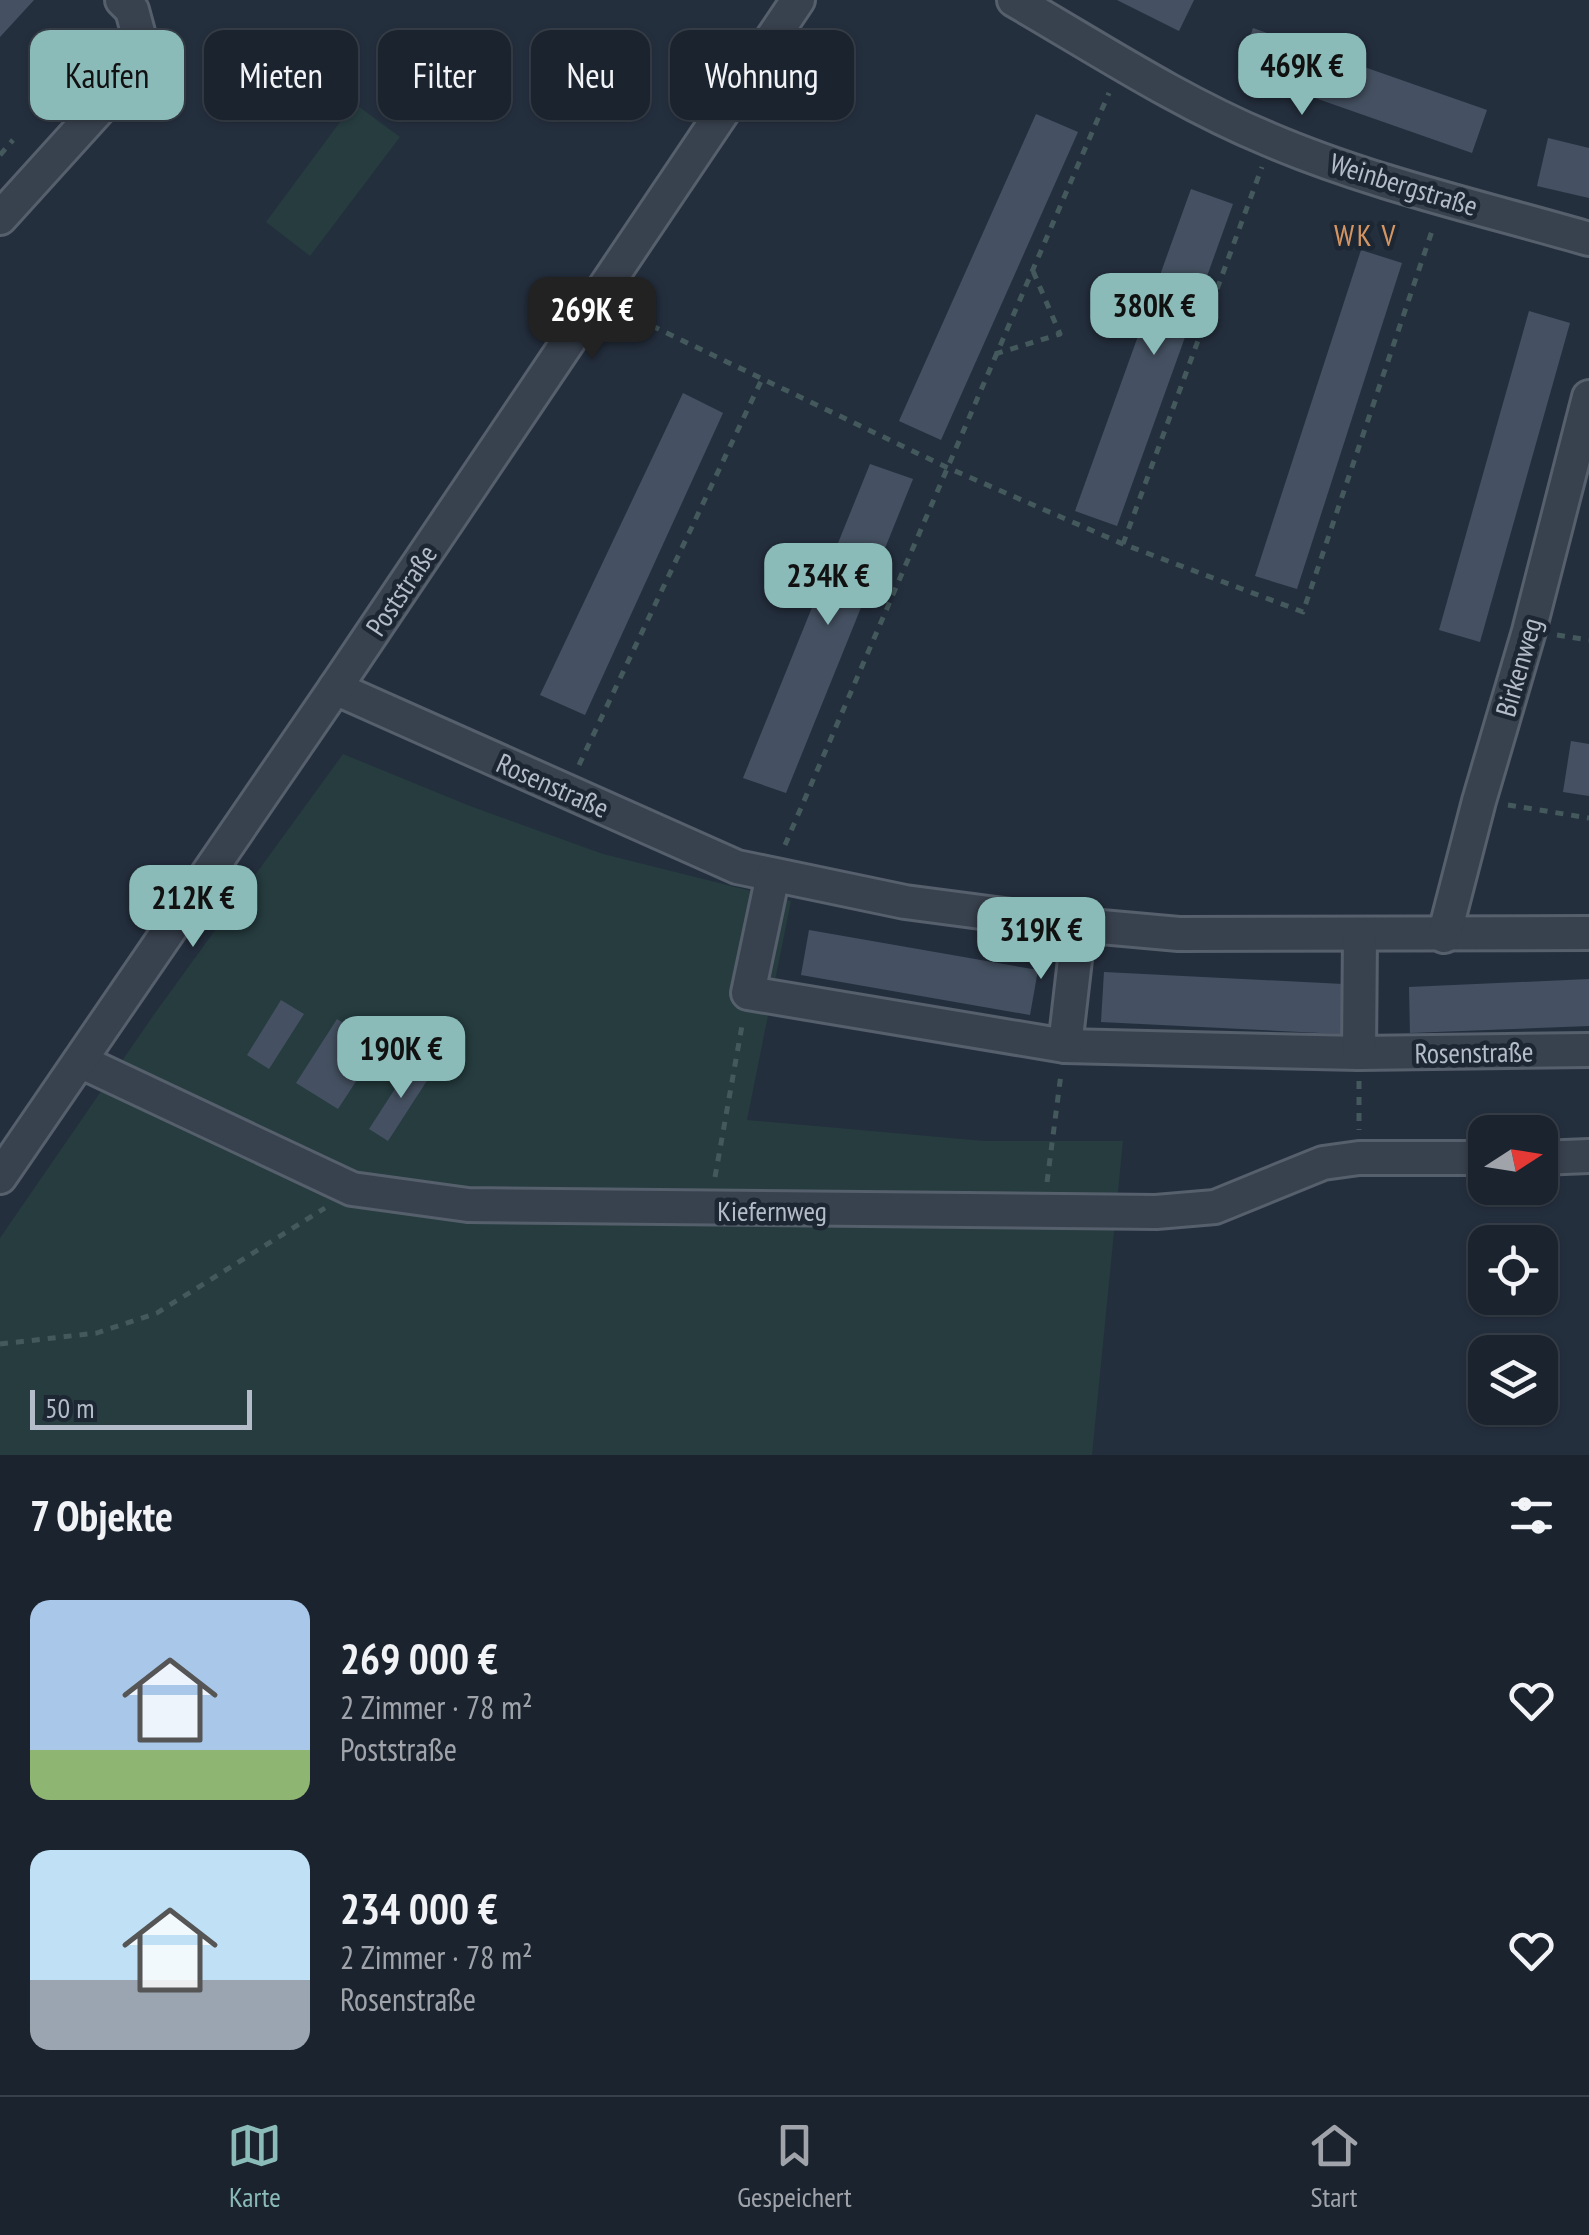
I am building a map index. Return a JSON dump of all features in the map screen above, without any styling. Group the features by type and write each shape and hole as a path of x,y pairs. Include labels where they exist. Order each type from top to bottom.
{"street":[{"path":"0,218 144,58 132,10 122,0"},
{"name":"Poststraße","path":"0,1177 798,0"},
{"name":"Weinbergstraße","path":"1014,0 1211,114 1272,141 1589,239"},
{"name":"Birkenweg","path":"1444,936 1589,397"},
{"name":"Rosenstraße","path":"335,688 737,867 905,902 1178,934 1589,933"},
{"path":"748,993 773,875"},
{"path":"1065,1046 1079,925"},
{"path":"1358,1053 1360,935"},
{"name":"Rosenstraße","path":"748,993 1065,1046 1358,1053 1589,1050"},
{"name":"Kiefernweg","path":"80,1061 352,1189 468,1206 1156,1212 1215,1207 1323,1163 1359,1158 1468,1158"},
{"path":"1558,1157 1589,1156"}],"path":[{"path":"773,875 1122,62"},
{"path":"0,154 13,140"},
{"path":"1122,544 1272,141"},
{"path":"596,300 946,467 1122,544 1303,612 1443,197"},
{"path":"995,354 1060,334 1032,270"},
{"path":"566,791 762,379"},
{"path":"1479,801 1589,818"},
{"path":"708,1210 748,993"},
{"path":"1043,1210 1065,1046"},
{"path":"1358,1053 1359,1158"},
{"path":"0,1344 97,1333 158,1313 352,1189"}],"green space":[{"path":"358,106 400,137 310,256 266,222 341,120 358,120"},
{"path":"343,754 603,854 791,901 747,1120 984,1141 1123,1141 1092,1455 0,1455 0,1238 155,1013"}],"building":[{"path":"0,0 34,0 0,37"},
{"path":"1117,0 1194,0 1179,31"},
{"path":"1253,28 1487,110 1472,153 1238,71"},
{"path":"1036,114 1078,132 941,440 899,421"},
{"path":"1548,138 1589,148 1589,198 1537,186"},
{"path":"1191,189 1233,204 1117,526 1075,511"},
{"path":"1361,250 1402,263 1297,589 1255,576"},
{"path":"1529,311 1570,323 1480,642 1439,630"},
{"path":"683,393 723,413 585,715 540,695"},
{"path":"870,464 913,479 786,793 743,778"},
{"path":"1571,741 1589,744 1589,796 1563,792"},
{"path":"809,930 1038,970 1030,1015 801,975"},
{"path":"1104,972 1343,984 1341,1034 1101,1022"},
{"path":"1589,979 1589,1026 1410,1033 1409,987"},
{"path":"281,1000 304,1014 269,1069 247,1055"},
{"path":"337,1019 379,1046 338,1109 296,1083"},
{"path":"413,1061 432,1073 388,1141 369,1129"}],"district":[{"name":"WK V","path":"1366,234"}]}
